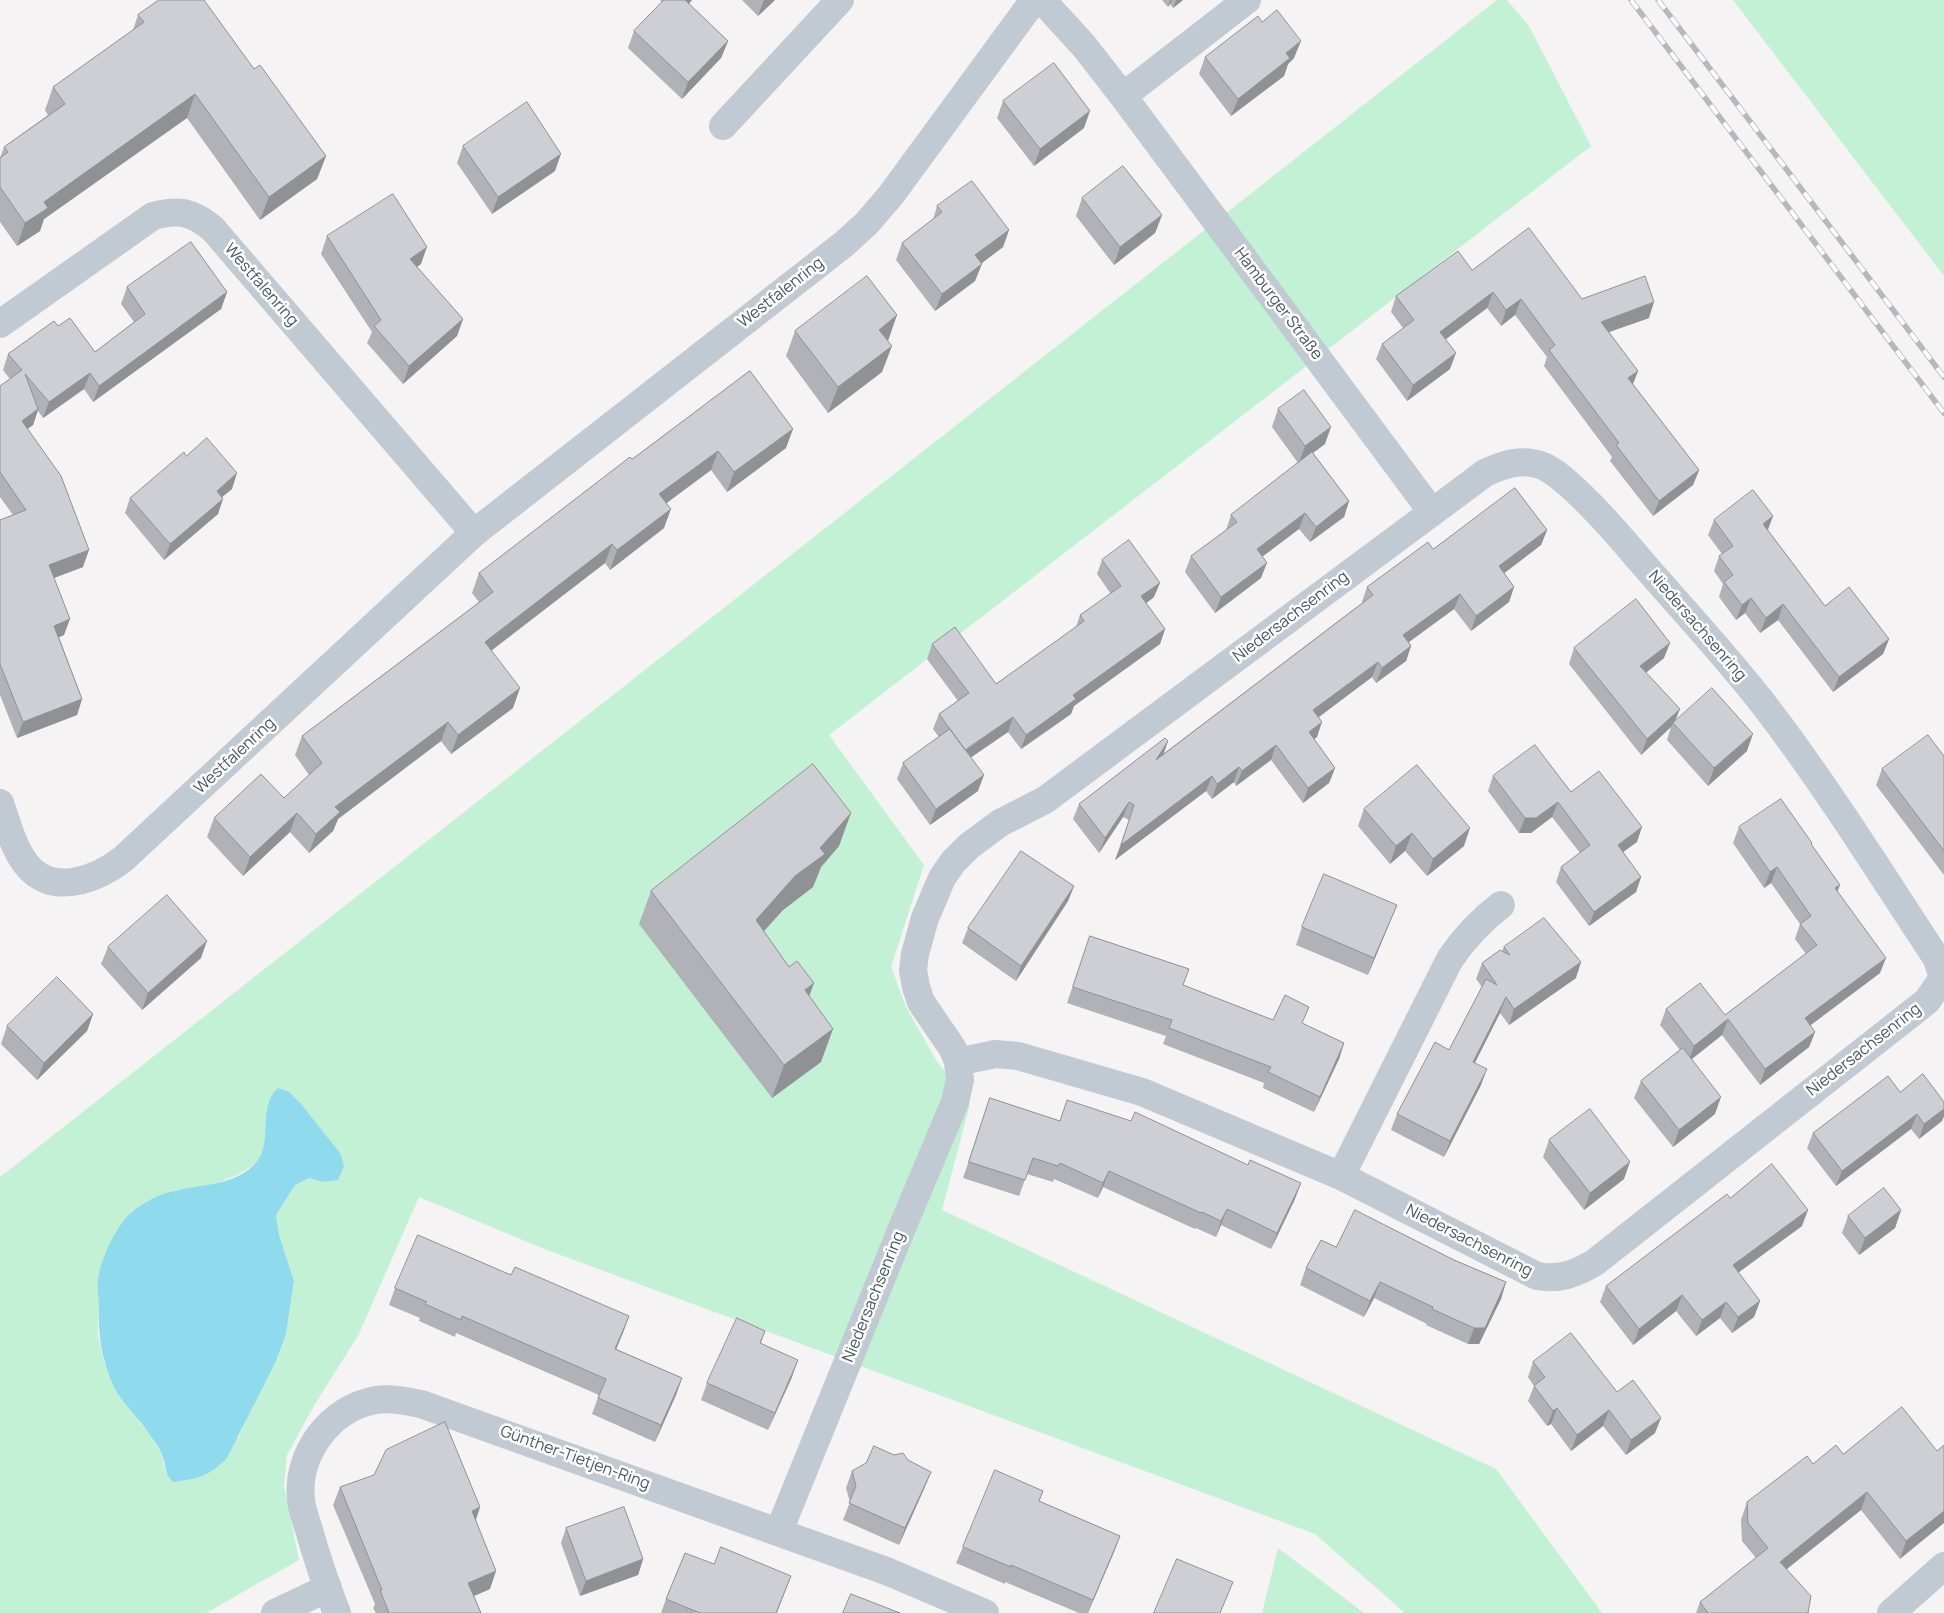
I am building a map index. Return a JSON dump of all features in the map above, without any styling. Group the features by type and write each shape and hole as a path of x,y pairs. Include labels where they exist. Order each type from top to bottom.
{"street":[{"path":"723,126 840,0"},
{"name":"Westfalenring","path":"0,803 22,858 37,874 50,881 63,883 93,877 109,870 160,826 474,533 844,244 867,223 891,195 1034,0"},
{"name":"Hamburger Straße","path":"1042,0 1084,46 1123,96 1432,512"},
{"path":"1123,96 1247,0"},
{"name":"Westfalenring","path":"0,324 154,216 169,212 193,216 213,229 474,533"},
{"name":"Niedersachsenring","path":"779,1531 902,1228 956,1102 960,1080 958,1062 953,1050 921,1002 913,970 915,954 925,918 942,878 952,862 988,831 1045,800 1485,473 1501,465 1517,462 1543,466 1558,475 1598,511 1765,706 1820,782 1937,959 1943,978 1927,1000 1920,1006 1594,1263 1578,1272 1562,1277 1537,1276 1341,1176 1132,1089 1018,1056 995,1054 958,1062"},
{"path":"1341,1176 1450,959 1464,939 1482,920 1501,905"},
{"name":"Günther-Tietjen-Ring","path":"275,1613 332,1601 319,1565 301,1501 301,1481 305,1463 312,1446 322,1431 341,1415 356,1406 376,1400 400,1399 421,1404 779,1531 890,1572 985,1613"},
{"path":"1891,1613 1944,1566"}],"green space":[{"path":"1497,0 1507,0 1529,26 1591,146 829,735 924,865 891,967 906,1007 936,1060 970,1104 942,1210 1496,1469 1602,1613 1405,1613 1315,1534 547,1250 419,1197 358,1336 315,1404 287,1455 284,1486 299,1560 206,1613 0,1613 0,1177","holes":["302,1105 328,1138 322,1182 309,1178 295,1185 276,1215 279,1235 294,1281 286,1334 239,1437 166,1473 162,1455 151,1436 115,1388 104,1362 98,1335 99,1307 131,1212 155,1198 176,1190 218,1183 254,1165 263,1154 265,1137"]},
{"path":"1733,0 1944,0 1944,276"},
{"path":"1278,1548 1364,1613 1262,1613"}],"water":[{"path":"278,1088 289,1092 302,1105 340,1153 344,1166 338,1180 322,1182 309,1178 295,1185 276,1215 279,1235 294,1281 286,1334 275,1363 227,1458 215,1469 203,1476 173,1482 167,1474 164,1459 158,1446 118,1394 106,1368 99,1329 98,1283 100,1271 106,1252 120,1225 140,1206 166,1193 231,1179 254,1165 264,1147 268,1105"}],"building":[{"path":"159,0 204,0 254,69 260,65 326,156 269,197 195,94 44,202 48,208 25,223 0,187 0,158 8,152 4,147 65,104 53,87 144,22 138,15"},
{"path":"664,0 685,0 728,41 688,82 634,31"},
{"path":"1277,10 1301,41 1286,53 1290,58 1238,99 1205,57 1258,16 1262,22"},
{"path":"1054,63 1090,111 1040,149 1003,101"},
{"path":"527,102 561,154 498,197 463,146"},
{"path":"1123,166 1162,215 1120,247 1082,198"},
{"path":"972,181 1009,230 975,255 982,264 942,294 902,243 942,212 937,206"},
{"path":"393,194 427,247 410,259 463,319 409,366 374,326 381,320 327,236"},
{"path":"1529,228 1582,299 1645,276 1654,302 1601,322 1638,371 1628,378 1699,470 1659,501 1616,445 1619,443 1549,350 1555,345 1521,299 1506,310 1493,292 1440,332 1456,353 1413,385 1382,344 1414,320 1396,296 1458,251 1472,270"},
{"path":"191,242 227,292 99,386 90,373 49,402 25,374 38,409 22,421 61,476 89,550 49,565 70,619 54,626 82,699 23,722 0,664 0,520 26,510 0,472 0,386 22,370 8,354 54,321 58,326 70,318 95,352 145,314 127,287"},
{"path":"867,276 897,315 879,330 892,346 838,387 795,331"},
{"path":"750,371 793,429 734,472 718,451 659,494 671,509 617,550 612,544 485,642 520,688 458,735 448,722 335,807 340,812 316,834 297,813 250,857 214,818 261,774 284,798 322,763 302,736 493,592 479,573 630,457 632,459"},
{"path":"1304,390 1331,427 1305,446 1278,409"},
{"path":"207,438 237,473 217,491 223,499 170,544 130,498 184,452 186,456"},
{"path":"1312,452 1349,501 1316,527 1305,513 1257,549 1267,563 1221,597 1191,556 1237,522 1231,515"},
{"path":"1515,488 1547,530 1499,566 1514,587 1476,616 1460,594 1403,635 1411,646 1382,668 1378,662 1313,710 1322,722 1309,732 1335,768 1308,788 1276,745 1242,771 1239,767 1217,784 1212,776 1121,845 1134,805 1129,802 1105,838 1079,804 1165,738 1168,741 1156,760 1373,595 1367,587 1428,542 1433,549"},
{"path":"1753,490 1773,516 1763,524 1825,606 1849,587 1889,639 1839,677 1783,604 1766,618 1751,598 1742,605 1724,582 1733,575 1719,556 1733,546 1714,520"},
{"path":"1129,540 1160,583 1141,596 1165,629 1073,695 1076,699 1026,735 1013,717 965,750 939,714 969,693 932,644 955,627 996,684 1084,621 1080,615 1121,586 1102,560"},
{"path":"1636,599 1670,643 1640,666 1680,709 1647,739 1574,648"},
{"path":"1712,688 1753,734 1714,768 1673,723"},
{"path":"950,729 984,775 936,809 903,763"},
{"path":"1928,735 1944,756 1944,851 1882,769"},
{"path":"1535,745 1571,792 1599,771 1642,827 1618,845 1641,877 1594,912 1561,867 1590,845 1558,802 1536,818 1525,818 1493,776"},
{"path":"813,764 851,813 820,848 825,854 795,876 756,920 789,967 797,961 814,983 805,990 833,1029 784,1065 651,891"},
{"path":"1417,765 1470,828 1433,859 1412,833 1396,846 1364,809"},
{"path":"1781,799 1840,885 1835,888 1886,958 1805,1018 1815,1032 1765,1069 1728,1019 1694,1046 1666,1009 1700,983 1725,1015 1817,945 1800,924 1811,916 1777,867 1770,872 1739,827"},
{"path":"1021,851 1074,886 1021,966 968,928"},
{"path":"1324,874 1397,905 1374,958 1302,927"},
{"path":"167,895 207,941 148,993 108,947"},
{"path":"1544,918 1581,962 1514,1009 1506,997 1473,1062 1487,1069 1450,1141 1397,1114 1435,1042 1449,1050 1486,979 1497,985 1482,963 1500,950 1510,955 1504,947"},
{"path":"1090,936 1189,969 1183,985 1273,1020 1285,995 1309,1007 1302,1023 1344,1043 1320,1097 1268,1072 1271,1067 1169,1028 1172,1020 1073,987"},
{"path":"57,977 93,1014 44,1063 7,1026"},
{"path":"1683,1048 1721,1097 1679,1130 1641,1081"},
{"path":"1923,1074 1944,1102 1944,1109 1924,1124 1917,1114 1842,1171 1813,1133 1888,1076 1900,1092"},
{"path":"990,1098 1060,1121 1067,1100 1131,1121 1135,1112 1248,1165 1250,1160 1301,1183 1277,1233 1227,1209 1221,1221 1109,1171 1103,1183 1060,1163 1058,1166 1033,1158 1025,1180 969,1162"},
{"path":"1590,1109 1630,1162 1590,1193 1549,1140"},
{"path":"1772,1164 1808,1210 1733,1265 1760,1301 1738,1317 1726,1302 1702,1320 1682,1295 1639,1329 1606,1286 1727,1194 1730,1198"},
{"path":"1884,1188 1901,1210 1865,1238 1848,1216"},
{"path":"1355,1210 1454,1260 1506,1282 1485,1328 1474,1328 1380,1282 1370,1301 1306,1268 1321,1240 1336,1247"},
{"path":"418,1235 511,1275 515,1267 629,1316 615,1349 682,1378 661,1425 598,1398 606,1379 462,1316 461,1320 395,1288"},
{"path":"737,1318 765,1331 760,1343 798,1360 775,1413 707,1383"},
{"path":"1571,1333 1617,1392 1633,1380 1661,1418 1631,1440 1609,1410 1577,1435 1557,1408 1553,1411 1534,1386 1545,1377 1533,1362"},
{"path":"1902,1407 1937,1451 1944,1445 1944,1511 1906,1541 1867,1492 1780,1562 1811,1596 1808,1613 1708,1613 1700,1602 1768,1548 1748,1523 1747,1502 1807,1456 1813,1464 1836,1445 1843,1454"},
{"path":"445,1422 480,1507 472,1511 496,1571 468,1583 481,1613 389,1613 380,1590 382,1590 340,1487 374,1475 386,1450"},
{"path":"874,1446 894,1455 903,1453 908,1460 931,1472 905,1528 849,1503 856,1486 852,1471 866,1463"},
{"path":"995,1470 1043,1491 1039,1501 1120,1536 1093,1600 963,1547"},
{"path":"624,1507 643,1559 586,1581 566,1528"},
{"path":"721,1547 791,1576 776,1613 700,1613 666,1599 685,1553 714,1564"},
{"path":"1177,1559 1233,1582 1220,1613 1154,1613"},
{"path":"851,1594 900,1613 843,1613"}],"railway":[{"path":"1631,0 1944,413"},
{"path":"1658,0 1944,377"}]}
